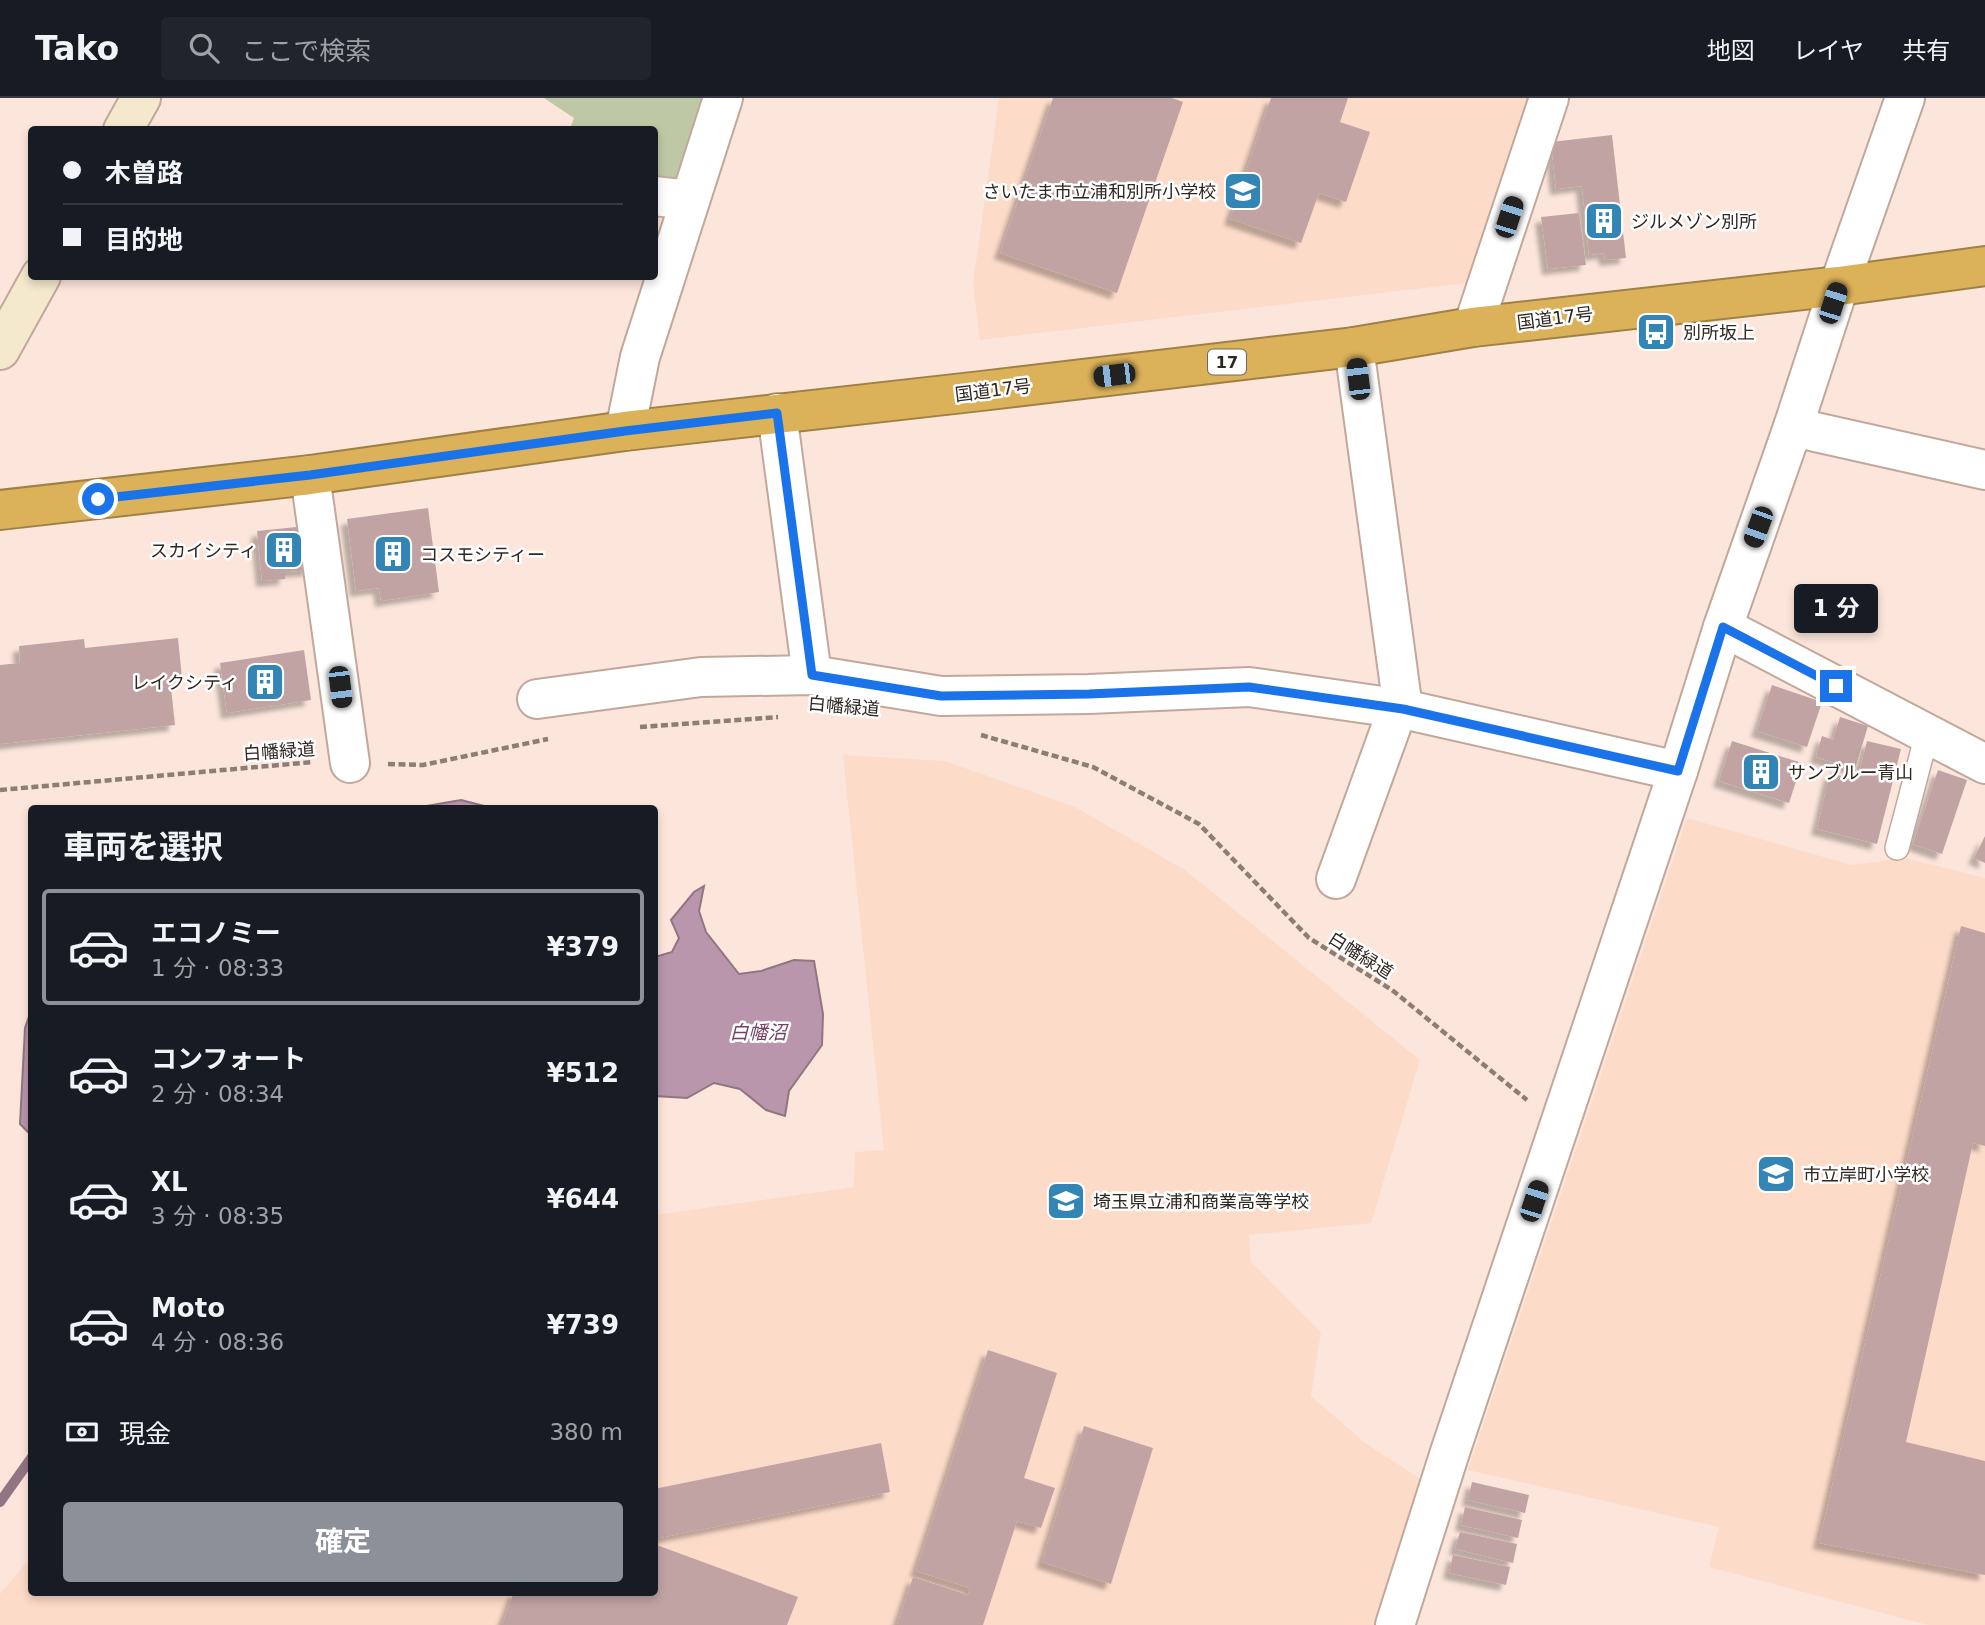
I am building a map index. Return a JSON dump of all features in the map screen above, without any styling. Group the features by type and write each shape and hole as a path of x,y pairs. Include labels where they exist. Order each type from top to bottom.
{"highway":[{"name":"国道17号","path":"0,510 310,475 625,431 995,390 1354,346 1473,327 1839,286 1985,266"}],"street":[{"path":"125,126 141,98"},
{"path":"658,268 672,198 723,98"},
{"path":"1473,327 1549,98"},
{"path":"1395,1625 1450,1452 1678,771 1723,627 1905,98"},
{"path":"0,350 39,280"},
{"path":"625,431 655,280"},
{"path":"1336,879 1401,708 1354,346"},
{"path":"777,413 812,675"},
{"path":"1793,427 1985,470"},
{"path":"310,475 350,763"},
{"path":"1723,627 1985,764"},
{"path":"537,699 701,677 812,675 941,696 1089,694 1249,687 1401,708 1678,771"}],"lane":[{"path":"1897,848 1927,734"}],"path":[{"name":"白幡緑道","path":"633,727 786,716"},
{"name":"白幡緑道","path":"979,735 1093,766 1199,824 1309,938 1392,990 1559,1126"},
{"name":"白幡緑道","path":"0,790 303,762 424,765 552,738"}],"shaded area":[{"name":"さいたま市立浦和別所小学校","path":"999,98 1532,98 1467,283 980,340 973,284"},
{"name":"埼玉県立浦和商業高等学校","path":"843,755 945,761 1075,807 1185,870 1420,1060 1371,1223 1249,1235 1251,1262 1321,1332 1311,1396 1365,1443 1430,1485 1385,1625 0,1625 0,1594 28,1561 28,1596 658,1596 658,1215 854,1187 855,1152 884,1150"},
{"name":"市立岸町小学校","path":"1687,818 1852,865 1906,858 1985,878 1985,1625 1928,1625 1709,1567 1719,1527 1468,1470"}],"green space":[{"path":"544,98 707,98 678,185 658,182 658,126 571,126 574,118"}],"water":[{"path":"461,800 480,805 432,805"},
{"name":"白幡沼","path":"704,886 699,911 706,932 739,974 761,971 794,960 814,961 823,1014 822,1045 789,1091 785,1116 766,1110 740,1089 714,1083 687,1098 658,1096 658,956 672,952 679,938 671,920 694,892"},
{"path":"28,1020 28,1132 20,1124 25,1028"}],"building":[{"path":"1053,98 1172,98 1183,102 1117,293 1000,253"},
{"path":"1271,98 1348,98 1340,122 1370,132 1346,202 1319,193 1301,243 1230,219"},
{"name":"ジルメゾン別所","path":"1612,135 1626,258 1605,260 1604,253 1589,255 1582,186 1556,189 1551,142"},
{"path":"1579,213 1586,265 1548,269 1541,217"},
{"name":"コスモシティー","path":"428,508 439,592 381,601 379,588 356,591 347,519"},
{"name":"スカイシティ","path":"306,526 310,570 285,572 285,579 262,581 257,531"},
{"path":"178,638 182,678 170,678 175,725 0,744 0,665 20,663 19,646 84,639 85,648"},
{"name":"レイクシティ","path":"304,650 311,700 227,713 220,663"},
{"path":"1772,685 1822,702 1807,747 1757,731"},
{"path":"1840,717 1868,726 1855,769 1816,757 1822,736 1833,740"},
{"name":"サンブルー青山","path":"1732,741 1802,763 1789,803 1719,781"},
{"path":"1867,741 1901,749 1877,844 1817,829 1830,773 1857,780"},
{"path":"1938,770 1967,780 1942,854 1913,844"},
{"path":"1985,836 1985,863 1974,858"},
{"path":"1961,926 1985,933 1985,1146 1973,1143 1906,1442 1985,1461 1985,1575 1819,1543"},
{"path":"988,1350 1057,1373 1024,1478 1055,1488 1041,1528 1017,1521 983,1625 897,1625 913,1577 968,1595 970,1588 916,1571"},
{"path":"1084,1426 1153,1448 1111,1584 1042,1562"},
{"path":"881,1443 890,1492 658,1538 658,1488"},
{"path":"1472,1482 1529,1495 1525,1513 1468,1500"},
{"path":"1465,1507 1522,1520 1518,1538 1461,1525"},
{"path":"1460,1532 1517,1544 1513,1563 1455,1549"},
{"path":"658,1545 798,1597 787,1625 502,1625 513,1596 658,1596"},
{"path":"1453,1555 1510,1567 1506,1585 1449,1573"}],"waterway":[{"path":"0,1502 28,1463"}],"place":[{"name":"さいたま市立浦和別所小学校","path":"1243,191"},
{"name":"ジルメゾン別所","path":"1604,221"},
{"name":"別所坂上","path":"1656,332"},
{"name":"スカイシティ","path":"284,550"},
{"name":"コスモシティー","path":"393,554"},
{"name":"レイクシティ","path":"265,682"},
{"name":"サンブルー青山","path":"1761,772"},
{"name":"市立岸町小学校","path":"1776,1174"},
{"name":"埼玉県立浦和商業高等学校","path":"1066,1201"}],"route":[{"path":"98,499 310,475 625,431 777,413 812,675 941,696 1089,694 1249,687 1403,709 1678,771 1723,627 1836,686"}]}
